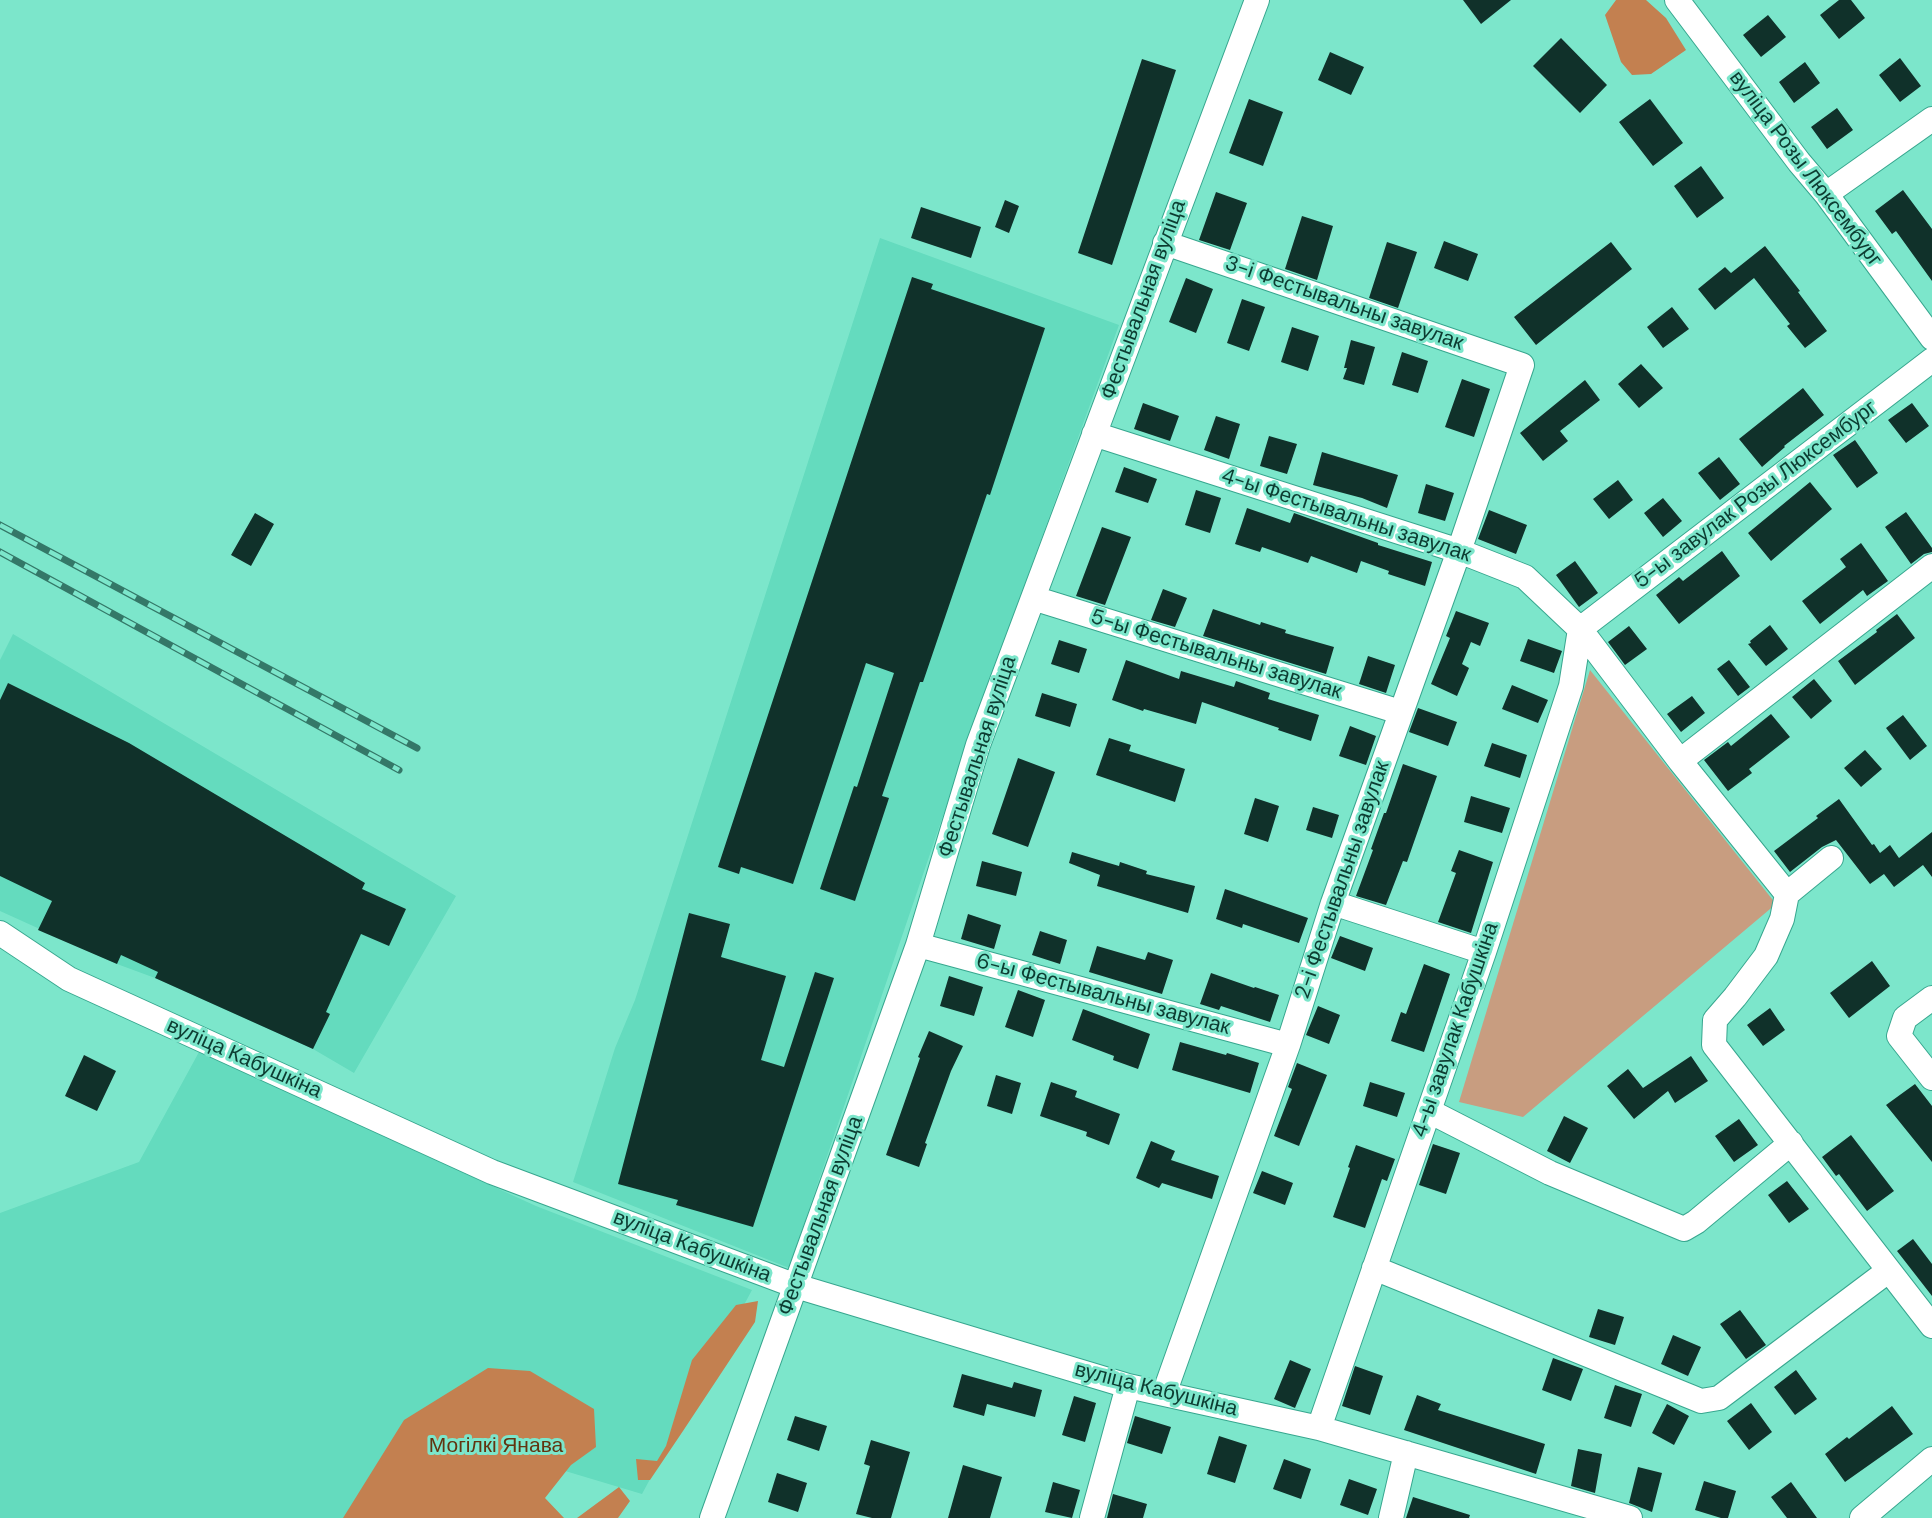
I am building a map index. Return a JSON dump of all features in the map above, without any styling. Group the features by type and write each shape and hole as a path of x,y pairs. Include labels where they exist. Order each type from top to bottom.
{"street":[{"name":"Фестывальная вуліца","path":"712,1518 918,945 978,745 1257,0"},
{"name":"вуліца Розы Люксембург","path":"1677,0 1799,162 1826,194 1932,338"},
{"path":"1826,194 1932,119"},
{"name":"3-і Фестывальны завулак","path":"1165,243 1522,365"},
{"name":"5-ы завулак Розы Люксембург","path":"1580,629 1932,360"},
{"name":"2-і Фестывальны завулак","path":"1164,1394 1288,1045 1333,903 1459,551 1522,365"},
{"name":"4-ы Фестывальны завулак","path":"1094,434 1459,551 1525,577 1580,629 1680,761 1787,894"},
{"path":"1680,761 1932,566"},
{"name":"5-ы Фестывальны завулак","path":"1033,598 1400,712"},
{"name":"4-ы завулак Кабушкіна","path":"1319,1428 1484,952 1571,686 1580,629"},
{"path":"1831,858 1787,894 1782,919 1766,956 1715,1020 1714,1045 1932,1326"},
{"path":"1333,903 1484,952"},
{"name":"вуліца Кабушкіна","path":"0,933 69,979 492,1172 796,1286 1128,1386 1319,1428 1630,1518"},
{"name":"6-ы Фестывальны завулак","path":"918,945 1288,1045"},
{"path":"1932,998 1905,1018 1899,1036 1932,1078"},
{"path":"1428,1111 1550,1173 1684,1229 1696,1222 1791,1143"},
{"path":"1374,1268 1701,1401 1719,1398 1888,1270"},
{"path":"1092,1518 1128,1386"},
{"path":"1390,1518 1406,1453"},
{"path":"1862,1518 1932,1459"}],"shaded area":[{"path":"880,238 1119,325 978,713 789,1268 573,1182 615,1048 635,1000"},
{"path":"13,634 456,896 354,1073 313,1049 0,911 0,660"},
{"path":"1590,670 1776,904 1523,1117 1459,1102"},
{"path":"199,1052 536,1206 752,1290 642,1494 408,1424 346,1518 0,1518 0,1213 139,1162"}],"green space":[{"path":"1616,0 1646,0 1666,18 1686,50 1651,74 1632,75 1621,62 1605,15"},
{"path":"758,1301 755,1322 683,1431 650,1480 638,1480 636,1459 657,1461 666,1446 692,1360 736,1305"},
{"name":"Могілкі Янава","path":"488,1368 530,1371 594,1409 596,1447 571,1465 545,1498 564,1518 343,1518 404,1420"},
{"name":"Могілкі Янава","path":"619,1487 630,1501 618,1518 577,1518"}],"building":[{"path":"1463,0 1511,0 1481,24"},
{"path":"1839,0 1851,0 1865,18 1839,39 1820,15"},
{"path":"1768,15 1786,37 1761,57 1743,35"},
{"path":"1561,38 1607,85 1580,113 1533,66"},
{"path":"1330,52 1364,67 1351,95 1318,80"},
{"path":"1900,58 1921,86 1900,102 1879,75"},
{"path":"1142,59 1176,70 1112,265 1078,253"},
{"path":"1805,62 1820,83 1794,103 1779,82"},
{"path":"1249,99 1283,112 1263,166 1229,153"},
{"path":"1650,99 1683,143 1653,166 1619,122"},
{"path":"1837,108 1853,130 1827,149 1811,127"},
{"path":"1701,166 1724,198 1697,218 1674,186"},
{"path":"1903,190 1932,229 1932,281 1896,231 1892,234 1875,211"},
{"path":"1216,192 1247,203 1230,250 1199,240"},
{"path":"1005,200 1019,206 1009,233 995,227"},
{"path":"921,207 981,227 971,258 911,238"},
{"path":"1302,216 1333,226 1317,280 1285,269"},
{"path":"1444,241 1478,254 1468,281 1434,268"},
{"path":"1387,242 1417,252 1398,308 1369,298"},
{"path":"1611,242 1632,269 1536,345 1514,317"},
{"path":"1765,246 1827,331 1805,348 1787,326 1790,324 1754,278 1715,310 1698,289 1725,267 1731,273"},
{"path":"912,277 933,284 931,289 1045,328 990,495 987,494 882,796 889,798 855,901 820,889 854,786 857,787 894,673 866,663 793,884 741,867 739,874 718,867"},
{"path":"1186,278 1213,289 1196,333 1169,322"},
{"path":"1242,299 1265,307 1249,351 1227,343"},
{"path":"1672,307 1689,329 1663,348 1647,327"},
{"path":"1292,327 1319,336 1308,371 1281,362"},
{"path":"1351,340 1375,347 1364,385 1343,379"},
{"path":"1402,352 1428,361 1418,393 1392,385"},
{"path":"1641,364 1663,388 1639,408 1618,384"},
{"path":"1462,379 1490,389 1474,437 1445,427"},
{"path":"1585,380 1600,400 1560,431 1568,441 1543,461 1520,433"},
{"path":"1803,388 1824,415 1784,446 1762,467 1739,439"},
{"path":"1143,403 1179,416 1170,441 1134,429"},
{"path":"1912,403 1929,426 1906,443 1888,420"},
{"path":"1216,416 1240,424 1229,459 1204,450"},
{"path":"1269,436 1297,444 1287,474 1260,466"},
{"path":"1855,440 1878,473 1857,488 1833,455"},
{"path":"1322,452 1398,475 1387,508 1362,498 1313,485"},
{"path":"1719,457 1740,484 1720,500 1698,473"},
{"path":"1124,467 1157,479 1148,503 1115,492"},
{"path":"1618,480 1633,500 1609,519 1593,499"},
{"path":"1810,482 1832,509 1771,561 1748,533"},
{"path":"1426,484 1454,493 1445,521 1418,513"},
{"path":"1196,490 1221,498 1210,533 1185,525"},
{"path":"1663,498 1682,521 1663,537 1644,513"},
{"path":"1247,508 1290,523 1294,513 1378,543 1378,545 1432,562 1425,586 1388,574 1389,571 1361,561 1357,573 1311,556 1308,563 1262,547 1260,552 1235,544"},
{"path":"1489,510 1527,525 1516,554 1478,539"},
{"path":"1906,512 1932,548 1932,552 1924,554 1911,564 1885,527"},
{"path":"255,513 274,524 251,566 231,555"},
{"path":"1102,527 1131,537 1105,605 1076,596"},
{"path":"1861,543 1888,581 1867,596 1863,590 1820,624 1802,601 1846,567 1840,559"},
{"path":"1722,551 1740,576 1679,624 1656,595 1679,577 1683,581"},
{"path":"1575,561 1598,593 1579,607 1556,575"},
{"path":"1163,589 1187,598 1175,627 1151,620"},
{"path":"1213,609 1260,625 1261,622 1286,630 1285,633 1334,647 1326,674 1203,636"},
{"path":"1456,611 1489,623 1480,646 1471,642 1462,664 1469,668 1457,696 1431,684 1450,638 1446,636"},
{"path":"1897,614 1915,638 1855,685 1838,661"},
{"path":"1770,625 1788,649 1766,666 1748,644"},
{"path":"1629,626 1647,649 1625,665 1608,642"},
{"path":"1528,639 1562,651 1554,673 1520,661"},
{"path":"1059,640 1087,649 1079,673 1051,664"},
{"path":"1368,656 1395,665 1386,693 1359,684"},
{"path":"1126,660 1179,679 1181,671 1234,687 1236,681 1270,693 1268,699 1319,715 1311,741 1202,702 1196,724 1144,709 1143,711 1112,700"},
{"path":"1729,660 1750,687 1738,696 1717,669"},
{"path":"1814,679 1832,701 1811,719 1792,697"},
{"path":"8,683 129,743 365,883 362,889 406,909 389,946 361,934 326,1012 330,1014 313,1049 155,978 158,972 121,955 117,964 38,930 52,901 0,876 0,700"},
{"path":"1512,685 1548,700 1538,723 1502,709"},
{"path":"1042,693 1077,704 1070,727 1035,716"},
{"path":"1692,696 1705,713 1681,732 1667,714"},
{"path":"1418,708 1457,722 1448,746 1409,732"},
{"path":"1771,714 1790,737 1749,769 1752,773 1728,791 1704,760 1728,742 1731,746"},
{"path":"1903,715 1927,746 1910,760 1886,728"},
{"path":"1350,726 1376,736 1366,765 1339,756"},
{"path":"1109,738 1131,745 1129,751 1185,769 1175,802 1096,775"},
{"path":"1492,743 1527,755 1520,778 1484,766"},
{"path":"1865,750 1882,769 1861,787 1844,768"},
{"path":"1018,758 1055,772 1028,847 992,834"},
{"path":"1403,764 1437,776 1407,862 1403,861 1386,905 1356,896"},
{"path":"1471,796 1510,808 1502,833 1464,822"},
{"path":"1255,798 1279,806 1268,842 1244,834"},
{"path":"1839,799 1880,853 1890,845 1899,858 1932,832 1932,877 1923,865 1894,887 1884,874 1870,884 1836,840 1822,847 1790,872 1774,851"},
{"path":"1313,807 1339,815 1332,838 1306,830"},
{"path":"1459,850 1493,862 1471,933 1438,922 1456,873 1451,871"},
{"path":"1072,852 1119,866 1120,862 1147,871 1146,874 1195,886 1188,913 1097,886 1100,875 1069,863"},
{"path":"982,861 1022,872 1016,896 976,886"},
{"path":"1225,889 1308,918 1299,943 1243,924 1242,928 1216,919"},
{"path":"689,913 730,924 721,957 786,976 761,1060 784,1067 815,972 834,978 753,1227 676,1205 678,1200 618,1184"},
{"path":"968,914 1001,925 994,949 961,939"},
{"path":"1040,931 1067,940 1060,964 1032,955"},
{"path":"1340,936 1373,948 1365,971 1331,958"},
{"path":"1097,946 1145,960 1148,952 1173,960 1162,994 1089,972"},
{"path":"1872,961 1890,986 1849,1018 1830,993"},
{"path":"1424,964 1450,974 1424,1052 1391,1041 1401,1012 1406,1014"},
{"path":"1211,973 1279,995 1270,1022 1221,1006 1219,1010 1200,1004"},
{"path":"949,976 983,987 974,1016 940,1006"},
{"path":"1018,990 1045,1000 1033,1037 1005,1027"},
{"path":"1318,1006 1340,1015 1329,1044 1306,1035"},
{"path":"1770,1008 1785,1030 1763,1046 1747,1025"},
{"path":"1083,1009 1150,1034 1138,1069 1113,1060 1114,1056 1072,1040"},
{"path":"929,1031 963,1046 951,1071 925,1143 927,1144 919,1167 886,1155 920,1058 918,1057"},
{"path":"1180,1042 1259,1063 1250,1093 1172,1070"},
{"path":"84,1055 116,1071 97,1111 65,1096"},
{"path":"1691,1056 1708,1081 1675,1103 1668,1091 1634,1119 1607,1086 1628,1069 1643,1088"},
{"path":"1297,1063 1327,1075 1299,1146 1274,1136 1292,1089 1288,1087"},
{"path":"996,1075 1021,1083 1012,1114 987,1106"},
{"path":"1051,1082 1077,1091 1075,1097 1120,1114 1109,1145 1086,1136 1087,1132 1040,1116"},
{"path":"1370,1082 1405,1093 1397,1117 1363,1106"},
{"path":"1915,1084 1932,1106 1932,1162 1886,1105"},
{"path":"1564,1116 1588,1128 1570,1163 1547,1151"},
{"path":"1739,1119 1758,1145 1734,1162 1715,1136"},
{"path":"1851,1135 1894,1191 1867,1211 1839,1174 1836,1176 1822,1157"},
{"path":"1151,1141 1175,1151 1171,1160 1219,1176 1212,1199 1162,1183 1159,1188 1136,1178"},
{"path":"1433,1144 1460,1153 1446,1194 1419,1185"},
{"path":"1356,1145 1395,1159 1387,1181 1382,1179 1365,1228 1333,1217"},
{"path":"1262,1171 1293,1183 1285,1205 1253,1193"},
{"path":"1787,1181 1809,1209 1789,1223 1768,1195"},
{"path":"1913,1239 1932,1264 1932,1296 1897,1251"},
{"path":"1598,1309 1624,1317 1615,1345 1589,1337"},
{"path":"1740,1310 1766,1345 1746,1359 1720,1324"},
{"path":"1673,1335 1701,1347 1688,1376 1661,1364"},
{"path":"1553,1358 1583,1369 1571,1401 1542,1390"},
{"path":"1290,1360 1311,1369 1295,1408 1274,1399"},
{"path":"1355,1366 1383,1376 1370,1415 1342,1406"},
{"path":"1796,1370 1817,1399 1795,1415 1774,1387"},
{"path":"962,1374 1012,1388 1014,1382 1042,1390 1035,1417 987,1404 984,1416 953,1407"},
{"path":"1615,1385 1642,1394 1631,1427 1604,1418"},
{"path":"1417,1395 1441,1404 1438,1410 1545,1444 1536,1474 1404,1430"},
{"path":"1074,1396 1096,1403 1085,1442 1062,1435"},
{"path":"1751,1403 1772,1432 1749,1450 1727,1421"},
{"path":"1667,1404 1689,1416 1674,1445 1652,1433"},
{"path":"1892,1406 1913,1434 1845,1482 1825,1454"},
{"path":"795,1416 827,1426 819,1451 787,1440"},
{"path":"1135,1416 1171,1427 1162,1454 1127,1443"},
{"path":"1219,1436 1247,1445 1235,1483 1207,1474"},
{"path":"871,1440 910,1452 891,1518 872,1518 856,1514 870,1466 864,1464"},
{"path":"1578,1449 1602,1454 1595,1493 1571,1486"},
{"path":"1284,1459 1311,1469 1301,1499 1273,1489"},
{"path":"963,1465 1002,1477 990,1518 948,1518"},
{"path":"1638,1467 1662,1473 1652,1512 1629,1503"},
{"path":"777,1473 807,1483 798,1512 768,1502"},
{"path":"1349,1479 1377,1489 1368,1515 1340,1505"},
{"path":"1704,1481 1736,1491 1728,1518 1695,1510"},
{"path":"1053,1482 1080,1490 1072,1518 1045,1512"},
{"path":"1791,1482 1817,1518 1787,1518 1771,1497"},
{"path":"1113,1494 1147,1504 1143,1518 1107,1518"},
{"path":"1413,1497 1470,1515 1469,1518 1406,1518"}],"railway":[{"path":"0,525 417,748"},
{"path":"0,552 399,770"}]}
